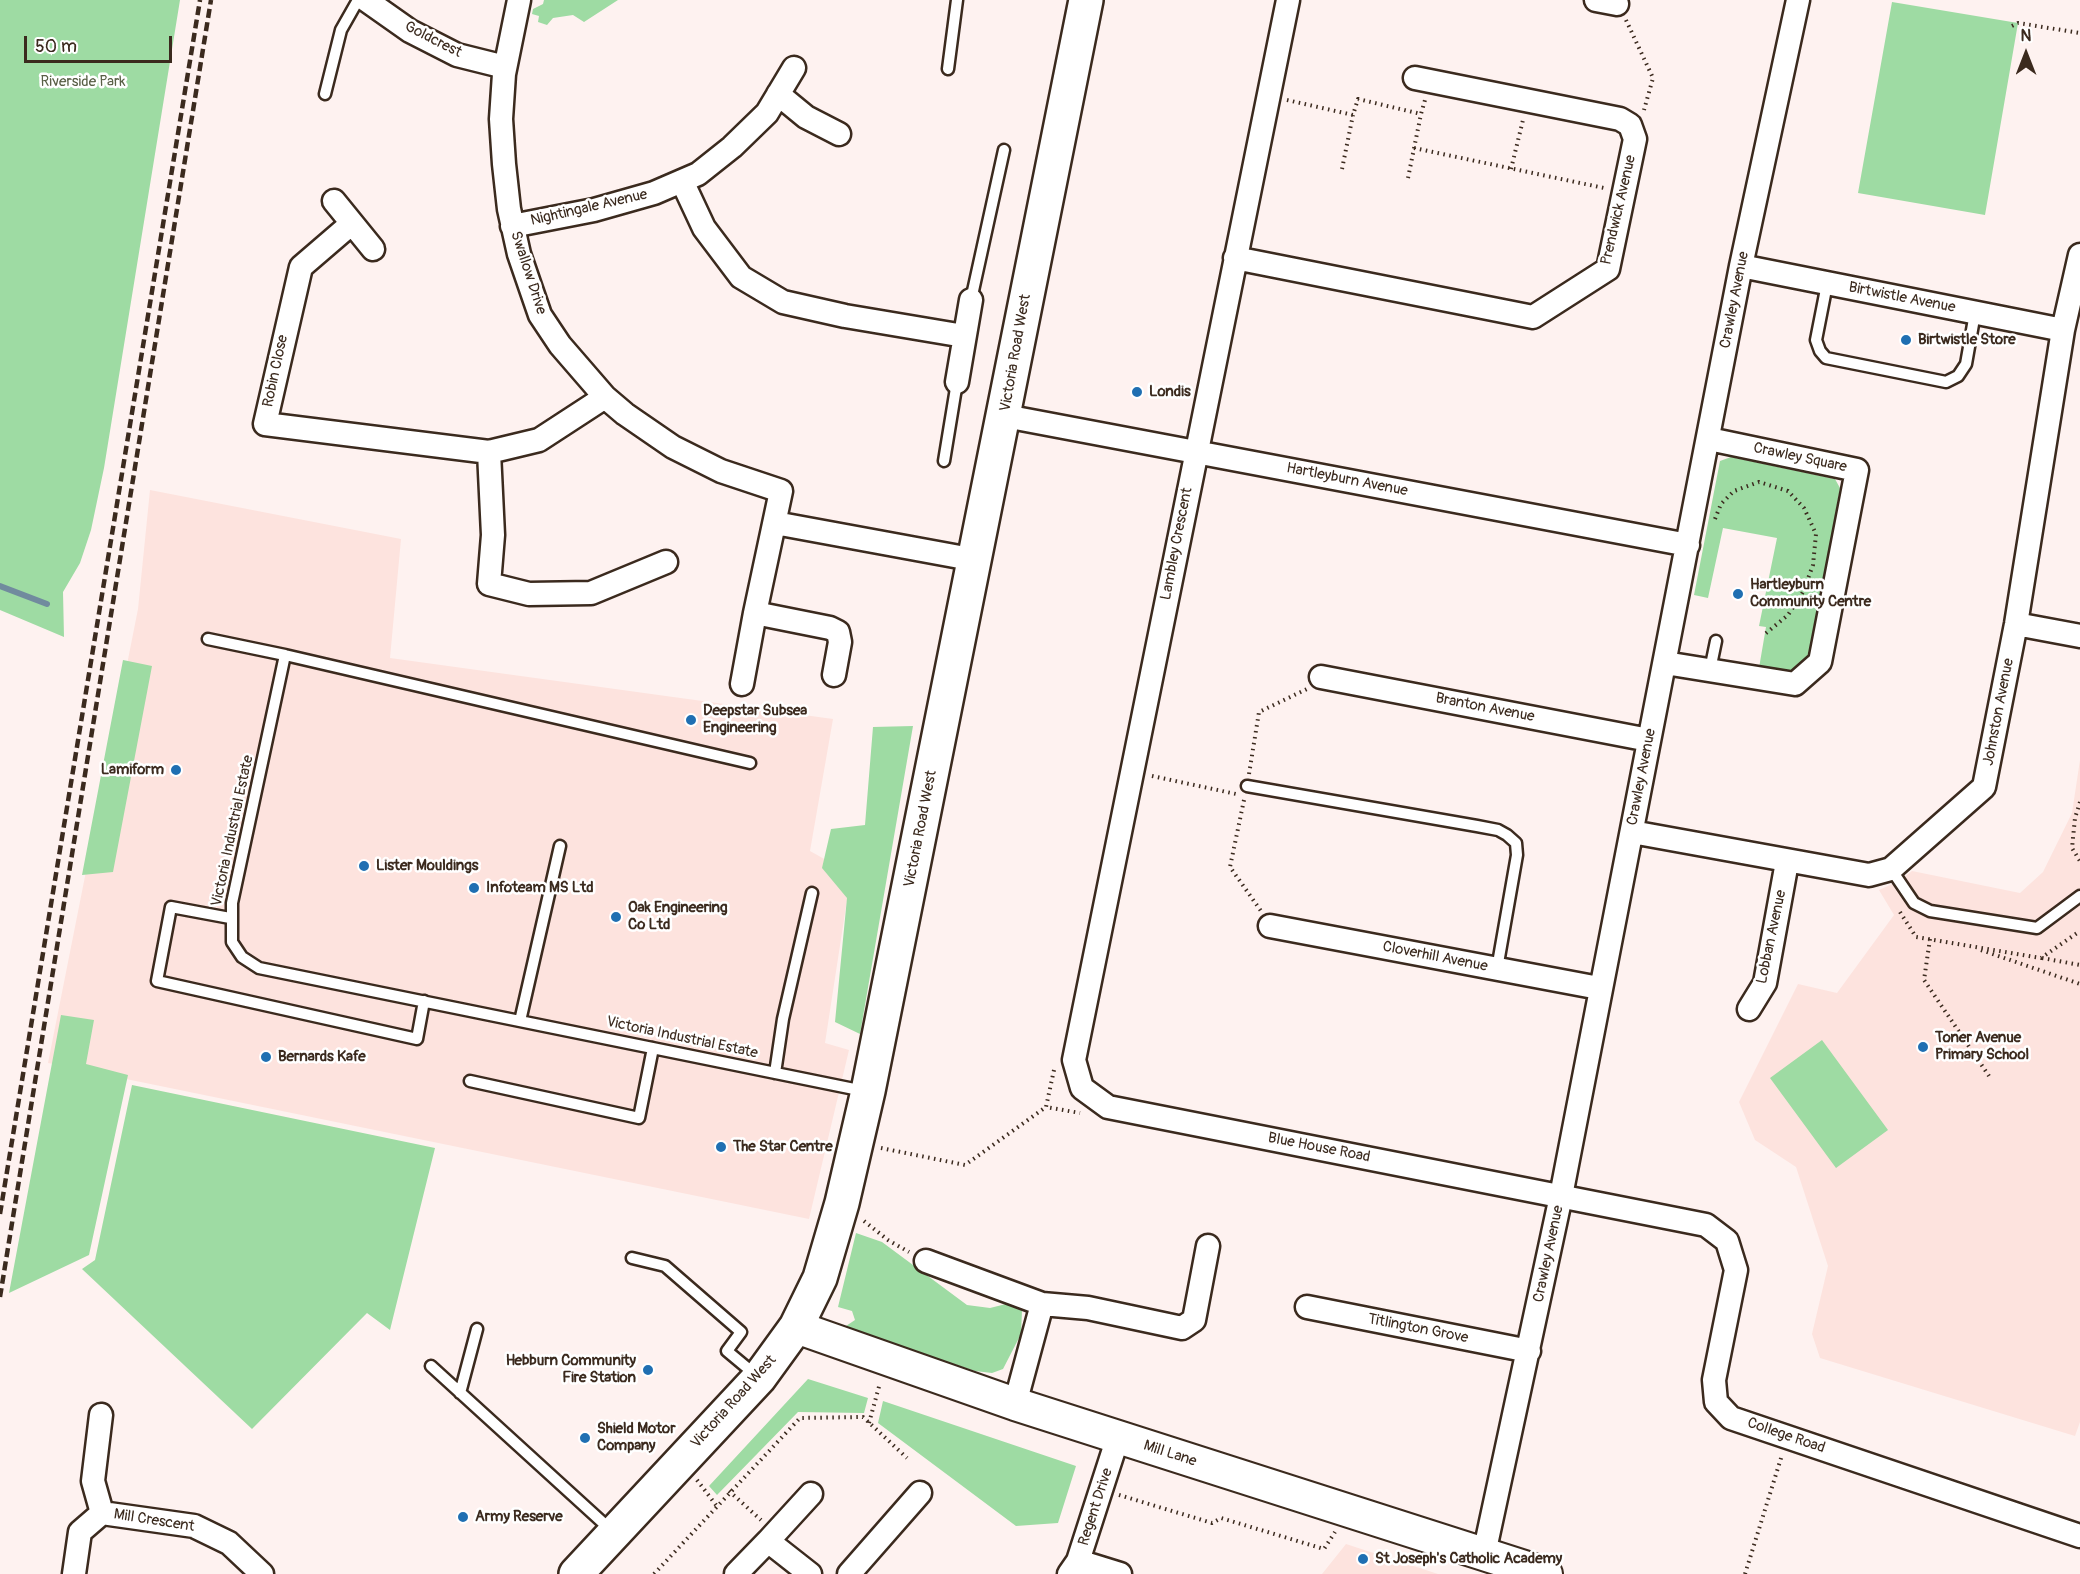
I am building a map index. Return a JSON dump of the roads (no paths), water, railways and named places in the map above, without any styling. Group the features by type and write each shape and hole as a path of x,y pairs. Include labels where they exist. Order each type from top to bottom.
{"main road":[{"name":"Victoria Road West","path":"576,1574 759,1378 796,1328 820,1278 842,1203 868,1091 1005,416 1040,223 1086,0"},
{"name":"Mill Lane","path":"796,1328 1015,1404 1546,1574"}],"street":[{"name":"Goldcrest","path":"366,0 410,31 457,55 505,67"},
{"name":"Swallow Drive","path":"519,0 505,67 501,119 512,226 540,315 560,345 605,397 673,447 721,471 781,491 775,522"},
{"name":"Lambley Crescent","path":"1082,1089 1074,1060 1195,451 1288,0"},
{"name":"Crawley Avenue","path":"1484,1554 1561,1196 1599,988 1632,832 1741,266 1798,0"},
{"name":"Nightingale Avenue","path":"512,226 594,210 654,193 698,174 732,147 767,112 794,68"},
{"name":"Prendwick Avenue","path":"1235,258 1533,317 1608,269 1635,139 1630,124 1620,119 1422,80"},
{"path":"778,94 806,117 839,135"},
{"path":"682,181 704,228 741,277 783,302 845,316 964,336"},
{"path":"333,201 373,249"},
{"name":"Robin Close","path":"351,224 301,267 265,424 489,452 539,440 605,397"},
{"name":"Johnston Avenue","path":"1891,869 1984,787 2016,624 2063,330 2080,255"},
{"name":"Birtwistle Avenue","path":"1741,266 2063,330"},
{"path":"957,382 971,300"},
{"name":"Hartleyburn Avenue","path":"1005,416 1690,537"},
{"name":"Crawley Square","path":"1665,663 1795,684 1820,662 1857,470 1709,439"},
{"path":"489,452 493,535 489,584 530,594 591,592 666,562"},
{"path":"742,684 775,522 976,560"},
{"path":"755,613 830,628 838,632 840,642 834,675"},
{"path":"2016,624 2080,636"},
{"name":"Branton Avenue","path":"1321,676 1649,740"},
{"path":"1632,832 1787,862 1869,875 1891,869"},
{"name":"Lobban Avenue","path":"1749,1009 1765,983 1787,862"},
{"name":"Cloverhill Avenue","path":"1270,926 1599,988"},
{"name":"Blue House Road","path":"1082,1089 1108,1107 1561,1196"},
{"name":"College Road","path":"1561,1196 1706,1225 1727,1241 1736,1270 1714,1380 1716,1401 1731,1418 2080,1536"},
{"path":"926,1261 1042,1304 1088,1308 1182,1328 1194,1320 1208,1246"},
{"path":"1015,1404 1042,1304"},
{"name":"Titlington Grove","path":"1307,1306 1529,1351"},
{"name":"Mill Crescent","path":"101,1415 93,1481 102,1513"},
{"name":"Regent Drive","path":"1073,1568 1118,1437"},
{"path":"849,1574 920,1493"},
{"path":"736,1574 811,1494"},
{"name":"Mill Crescent","path":"74,1574 80,1532 102,1513 194,1526 229,1543 262,1574"},
{"path":"772,1536 810,1574"},
{"path":"1073,1568 1120,1574"}],"lane":[{"path":"325,94 341,30 358,0"},
{"path":"948,69 957,0"},
{"path":"971,300 1004,150"},
{"path":"1827,284 1816,340 1820,351 1826,358 1935,380 1946,382 1958,376 1966,363 1976,313"},
{"path":"944,461 957,382"},
{"path":"208,639 750,763"},
{"path":"1710,670 1716,641"},
{"name":"Victoria Industrial Estate","path":"285,655 230,918 232,942 242,957 259,968 868,1091"},
{"path":"1247,786 1477,826 1498,830 1507,835 1516,843 1517,855 1497,969"},
{"path":"520,1021 560,846"},
{"path":"1891,869 1914,903 1930,910 2037,928 2080,896"},
{"path":"774,1072 783,1019 812,893"},
{"path":"230,918 171,907 157,981 417,1039 424,1001"},
{"path":"470,1081 639,1118 653,1048"},
{"path":"632,1258 665,1266 741,1332 727,1351 759,1378"},
{"path":"460,1393 477,1329"},
{"path":"431,1366 614,1533"}],"waterway":[{"path":"0,586 47,604"}],"railway":[{"path":"0,1214 200,0"},
{"path":"0,1297 211,0"}],"place":[{"name":"Birtwistle Store","path":"1906,340"},
{"name":"Londis","path":"1137,392"},
{"name":"Hartleyburn Community Centre","path":"1738,594"},
{"name":"Deepstar Subsea Engineering","path":"691,720"},
{"name":"Lamiform","path":"176,770"},
{"name":"Lister Mouldings","path":"364,866"},
{"name":"Infoteam MS Ltd","path":"474,888"},
{"name":"Oak Engineering Co Ltd","path":"616,917"},
{"name":"Toner Avenue Primary School","path":"1923,1047"},
{"name":"Bernards Kafe","path":"266,1057"},
{"name":"The Star Centre","path":"721,1147"},
{"name":"Hebburn Community Fire Station","path":"648,1370"},
{"name":"Shield Motor Company","path":"585,1438"},
{"name":"Army Reserve","path":"463,1517"},
{"name":"St Joseph's Catholic Academy","path":"1363,1559"}],"park label":[{"name":"Riverside Park","path":"83,82"}]}
